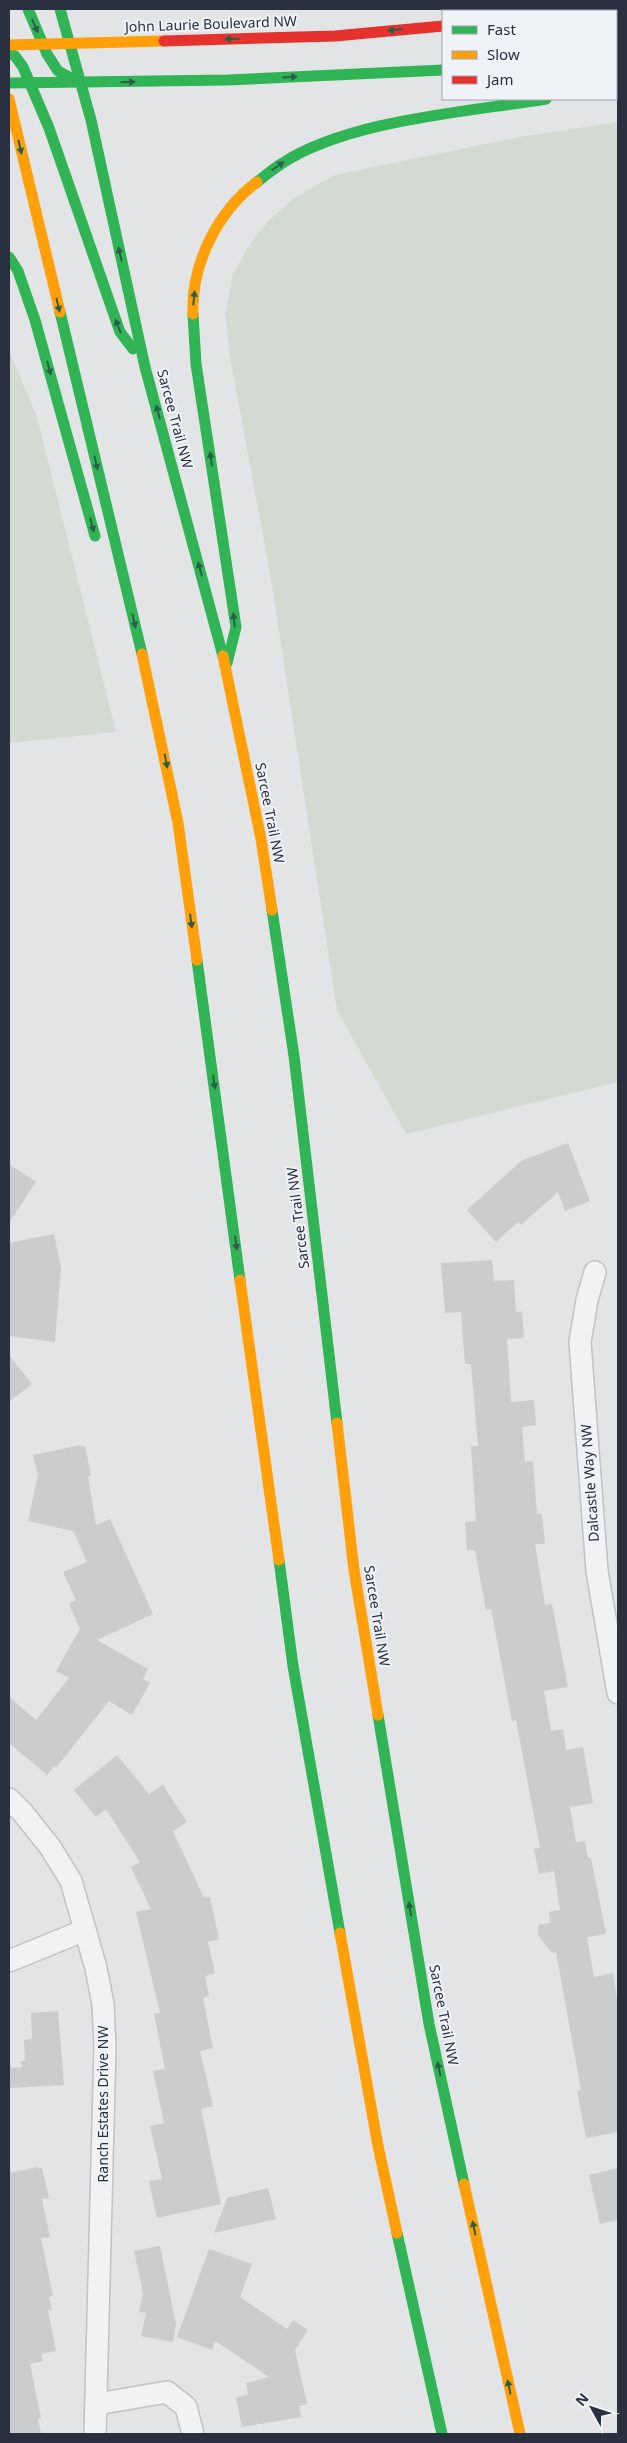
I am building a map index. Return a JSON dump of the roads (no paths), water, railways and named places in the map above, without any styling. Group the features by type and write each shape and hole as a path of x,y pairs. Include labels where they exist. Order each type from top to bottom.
{"main road":[{"path":"28,9 47,54 58,71 79,82"},
{"name":"Sarcee Trail NW","path":"60,9 90,120 146,367 226,667 261,839 293,1046 354,1570 426,2005 520,2434"},
{"name":"John Laurie Boulevard NW","path":"9,44 335,36 442,26"},
{"path":"9,53 15,56 23,68 49,128 120,332 146,367"},
{"path":"9,83 228,80 442,70"},
{"path":"9,99 156,713 178,823 295,1675 378,2146 442,2434"},
{"path":"226,667 236,627 196,364 193,305 198,269 216,227 245,191 274,168 326,142 378,126 540,100"},
{"path":"9,257 18,271 35,320 98,548"},
{"path":"130,651 156,713"}],"street":[{"name":"Dalcastle Way NW","path":"595,1272 586,1300 580,1342 593,1536 597,1571 616,1668 618,1693"},
{"name":"Ranch Estates Drive NW","path":"9,1799 23,1813 50,1847 71,1881 96,1968 102,2004 105,2047 95,2434"},
{"path":"9,1961 84,1930"},
{"path":"97,2404 167,2392 186,2407 193,2434"}]}
